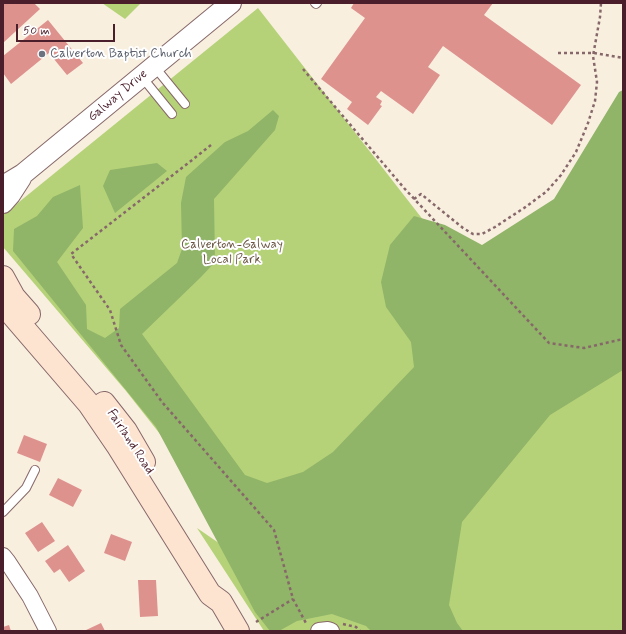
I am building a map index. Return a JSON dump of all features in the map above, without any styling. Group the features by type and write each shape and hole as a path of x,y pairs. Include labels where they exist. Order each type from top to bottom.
{"main road":[{"name":"Fairland Road","path":"3,276 14,297 10,311 89,404 210,594 247,626"}],"street":[{"name":"Galway Drive","path":"3,186 23,174 231,3"},
{"name":"Galway Drive","path":"3,203 10,195 23,174"},
{"path":"3,556 8,561 30,596 48,631"},
{"path":"320,631 331,631"}],"lane":[{"path":"148,72 185,104"},
{"path":"148,72 172,114"},
{"path":"3,512 26,488 35,470"}],"path":[{"path":"414,199 421,194 463,228 473,234 482,234 524,208 546,192 561,175 576,152 595,101 597,82 594,53 601,3"},
{"path":"558,53 594,53 623,58"},
{"path":"303,69 414,199 549,343 584,348 623,339"},
{"path":"211,145 71,254 110,310 121,345 162,402 274,530 293,598 309,631"},
{"path":"247,626 293,598"}],"green space":[{"path":"102,3 141,3 125,19"},
{"name":"Calverton-Galway Local Park","path":"258,8 523,348 623,272 623,631 264,631 197,528 245,561 254,553 126,391 3,247 3,215"},
{"path":"623,90 623,370 550,415 462,522 449,605 457,623 463,631 371,631 366,626 332,614 297,621 279,631 270,631 255,612 156,427 13,251 14,229 37,216 53,197 80,185 83,228 57,262 86,305 87,329 105,338 119,328 120,309 177,263 182,249 181,203 186,177 225,142 248,131 273,110 279,116 275,130 214,199 215,262 142,334 245,475 267,483 303,472 333,452 414,367 411,342 386,307 381,282 390,245 414,216 445,225 482,245 554,199 619,92"},
{"path":"157,163 167,171 115,213 103,186 110,170"}],"building":[{"path":"3,3 34,3 40,9 3,43"},
{"path":"354,3 493,3 484,15 581,85 552,125 443,46 428,67 440,75 413,114 381,91 376,97 382,101 380,105 382,106 368,125 347,109 352,102 321,79 365,18 351,8"},
{"path":"48,20 83,63 67,75 49,53 11,84 3,73 3,56"},
{"path":"24,435 47,444 40,462 17,453"},
{"path":"58,478 82,490 73,507 49,495"},
{"path":"42,522 55,541 38,552 25,533"},
{"path":"111,534 132,542 125,561 104,553"},
{"path":"68,545 85,571 69,582 60,569 54,573 45,561"},
{"path":"138,580 156,580 158,616 140,617"},
{"path":"101,623 105,631 84,631"},
{"path":"9,625 11,631 3,631 3,627"}],"place":[{"name":"Calverton Baptist Church","path":"42,54"}]}
